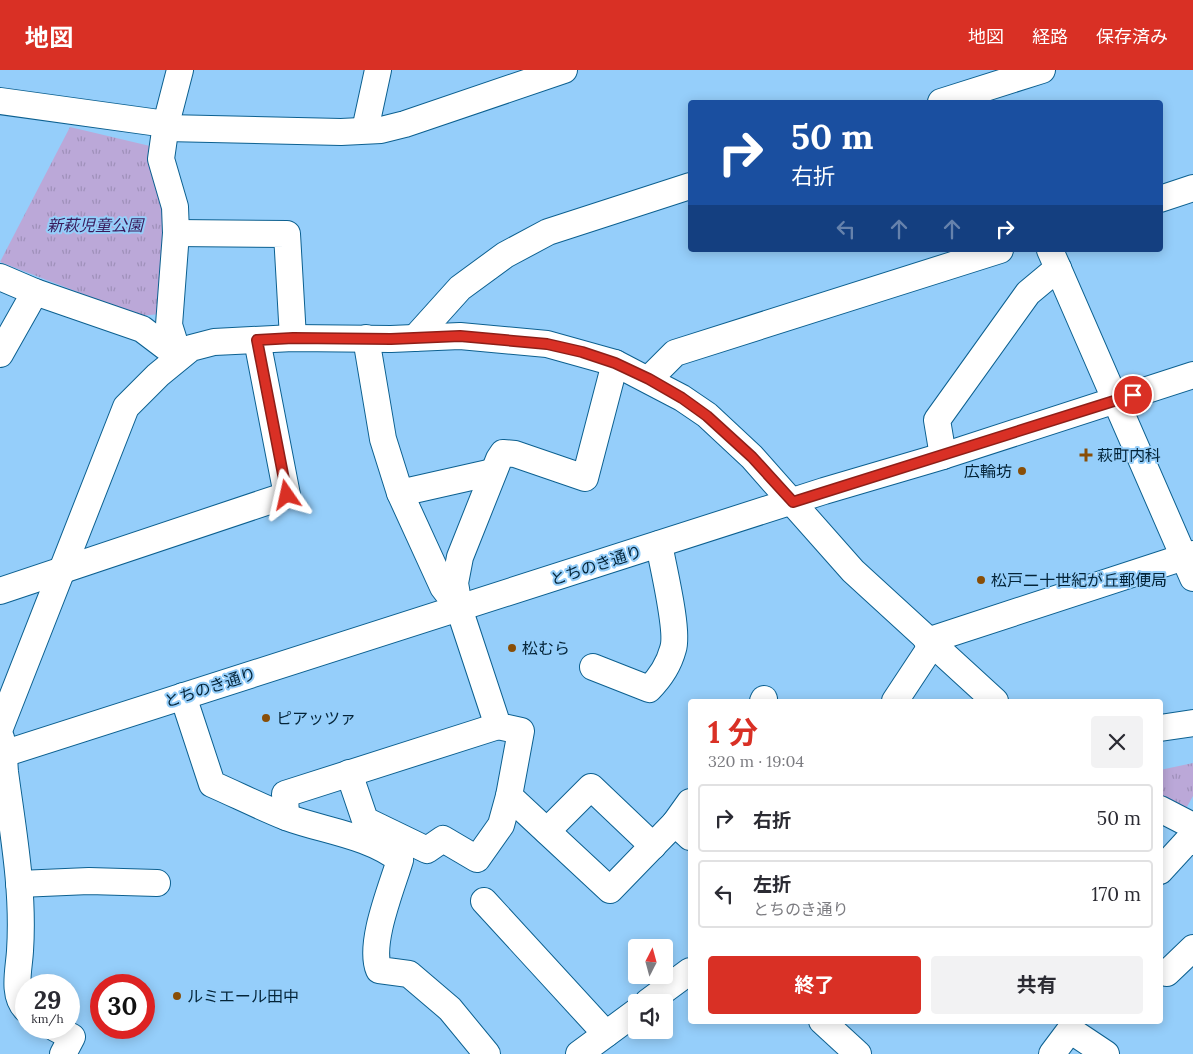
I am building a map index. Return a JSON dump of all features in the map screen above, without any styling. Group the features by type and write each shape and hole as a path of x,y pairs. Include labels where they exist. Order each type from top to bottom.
{"street":[{"path":"179,357 169,325 176,233 175,207 161,159 166,126 180,70"},
{"path":"366,130 378,70"},
{"path":"0,101 166,126 341,132 381,130 405,124 564,70"},
{"path":"946,100 976,88 1042,70"},
{"path":"414,338 460,288 505,255 548,232 688,187"},
{"path":"1163,198 1193,188"},
{"path":"176,233 287,234 293,338"},
{"path":"649,379 675,353 994,252"},
{"path":"896,699 929,643 1190,563 1054,259 938,420 943,456"},
{"path":"0,277 35,292 142,329 179,357"},
{"path":"0,354 35,292"},
{"path":"18,974 22,923 13,892 14,832 1,742 61,572 126,407 158,375 191,348 214,342 293,338 460,336 547,344 615,363 649,379 682,398 707,416 752,457 853,571 929,643 993,699"},
{"path":"366,338 383,439 400,493 442,586 459,608"},
{"path":"0,591 287,495 257,340"},
{"path":"498,726 459,608 455,583 460,557 498,459 504,453 515,454 586,478 615,363"},
{"name":"とちのき通り","path":"1,742 182,696 943,456 1193,375"},
{"path":"400,493 493,472"},
{"path":"593,667 649,689 659,679 674,649 674,633 659,544"},
{"path":"182,696 212,784 286,817 387,850 400,860 378,930 375,962 379,970 409,974 450,1009 487,1054"},
{"path":"1163,728 1193,723"},
{"path":"286,817 285,794 349,773 498,726 521,731 501,825 477,859 443,839 427,850 365,820 349,773"},
{"path":"547,831 591,787 652,846"},
{"path":"508,796 610,890 652,846 682,830 688,809"},
{"path":"1163,811 1193,826"},
{"path":"1163,868 1193,835"},
{"path":"13,892 89,881 157,883"},
{"path":"484,901 606,1034"},
{"path":"1167,973 1193,948"},
{"path":"659,994 688,972"},
{"path":"579,1054 628,1018"},
{"path":"825,1024 858,1054"},
{"path":"1052,1054 1070,1030 1106,1054"}],"green space":[{"name":"新萩児童公園","path":"70,127 150,146 167,237 160,314 140,316 0,262"},
{"path":"1193,763 1193,796 1183,814 1163,804 1163,769"}],"place":[{"name":"萩町内科","path":"1086,455"},
{"name":"広輪坊","path":"1022,471"},
{"name":"松戸二十世紀が丘郵便局","path":"981,580"},
{"name":"松むら","path":"512,648"},
{"name":"ピアッツァ","path":"266,718"},
{"name":"ルミエール田中","path":"177,996"}],"route":[{"path":"287,495 257,340 293,338 391,339 460,336 547,344 582,352 615,363 649,379 682,398 707,416 752,457 793,502 1133,395"}]}
